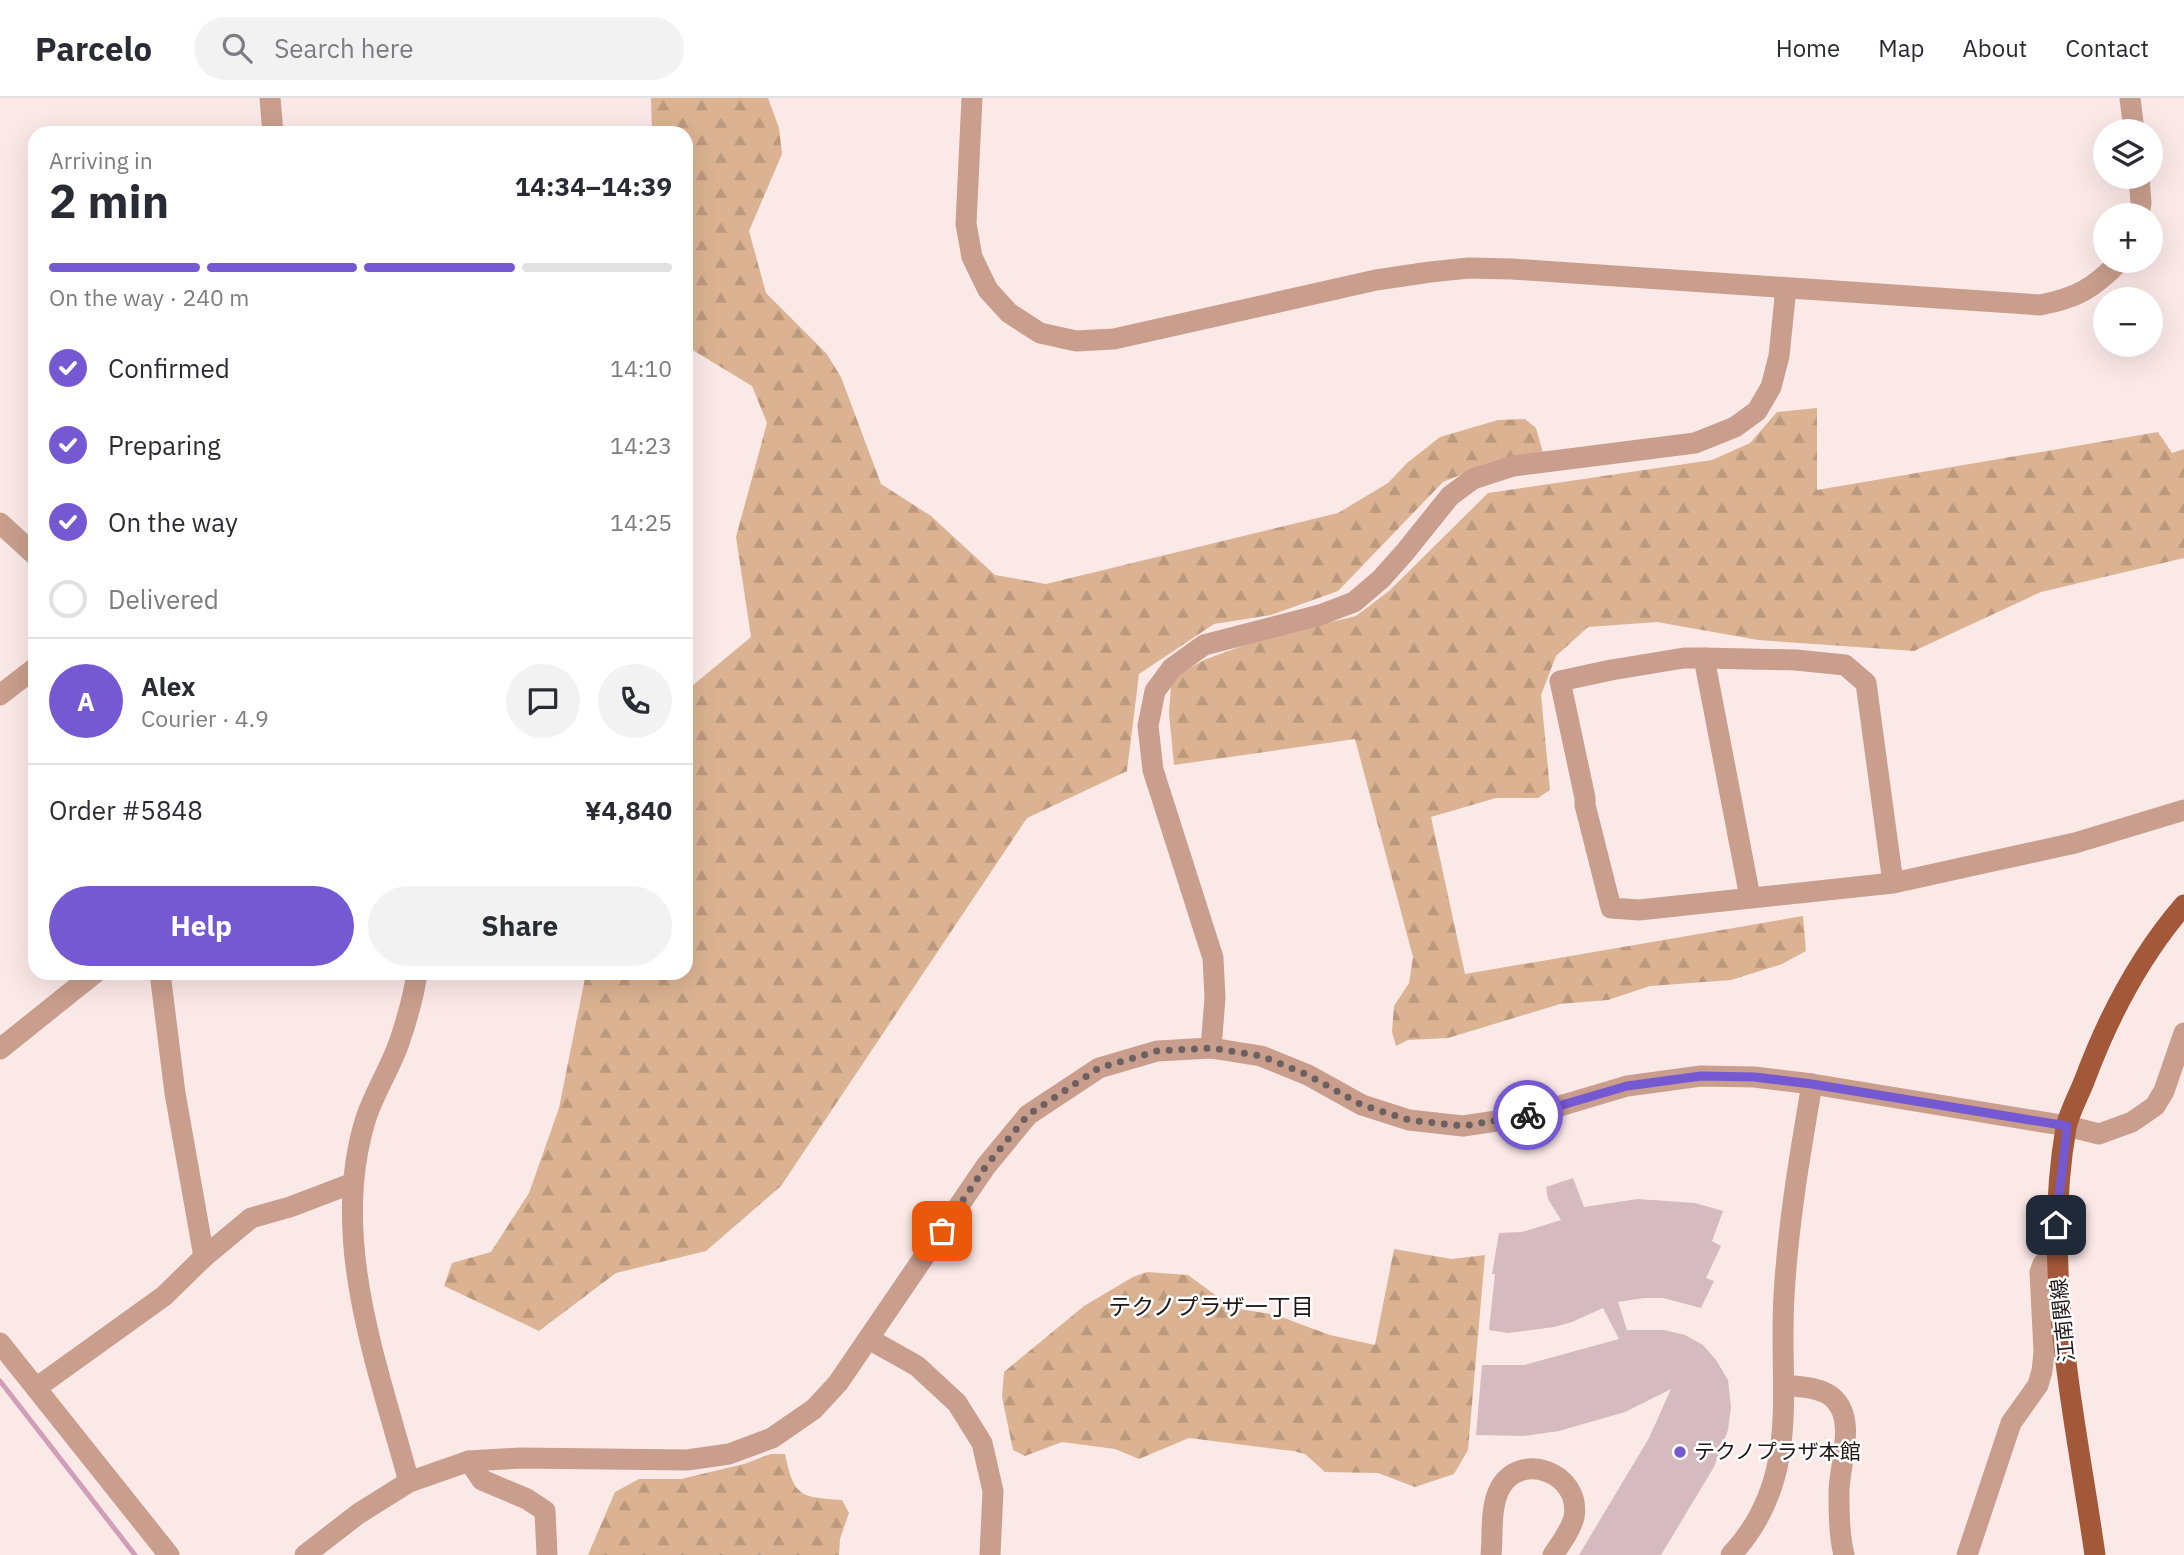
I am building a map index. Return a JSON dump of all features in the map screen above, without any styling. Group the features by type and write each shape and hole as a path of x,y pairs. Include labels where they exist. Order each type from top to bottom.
{"main road":[{"name":"江南関線","path":"2095,1555 2069,1383 2057,1261 2056,1225 2067,1126 2099,1041 2121,995 2140,962 2184,905"}],"street":[{"path":"270,98 272,126"},
{"path":"972,98 966,224 972,257 988,290 1009,313 1040,333 1076,341 1114,339 1376,280 1469,268 2040,304 2064,300 2095,285 2108,273"},
{"path":"2130,98 2133,119"},
{"path":"1211,1048 1216,998 1213,958 1153,770 1148,726 1155,691 1172,668 1204,645 1320,615 1354,602 1381,579 1450,496 1474,479 1525,464 1696,443 1735,428 1757,411 1771,387 1779,356 1786,288"},
{"path":"0,523 28,549"},
{"path":"1893,883 1867,683 1845,665 1796,660 1684,658 1560,681 1585,806 1611,908 1639,910 1893,883 2075,843 2184,810"},
{"path":"1704,658 1749,897"},
{"path":"0,695 28,673"},
{"path":"0,1049 86,980"},
{"path":"161,980 175,1093 204,1257"},
{"path":"409,1482 363,1304 354,1247 353,1183 366,1118 400,1040 415,980"},
{"path":"305,1555 358,1514 409,1482 469,1461 522,1458 687,1460 729,1454 772,1438 814,1409 838,1383 986,1166 1028,1115 1099,1068 1157,1051 1211,1048 1261,1056 1308,1075 1362,1105 1409,1120 1463,1126 1523,1117 1627,1086 1701,1076 1754,1077 1812,1084 2067,1126 2099,1134 2132,1122 2174,1094 2184,1033"},
{"path":"1731,1555 1745,1540 1770,1492 1784,1434 1785,1285 1793,1192 1812,1084"},
{"path":"36,1388 164,1296 204,1257 251,1219 353,1183"},
{"path":"1967,1555 2011,1423 2038,1385 2044,1352 2040,1272 2043,1264 2057,1261"},
{"path":"869,1339 917,1366 957,1403 982,1443 993,1491 990,1555"},
{"path":"0,1343 169,1555"},
{"path":"1785,1385 1809,1388 1831,1396 1843,1410 1846,1431 1839,1490 1841,1544 1844,1555"},
{"path":"469,1461 482,1480 527,1499 545,1511 547,1555"},
{"path":"1492,1555 1495,1499 1509,1478 1520,1471 1533,1469 1557,1475 1573,1495 1573,1520 1553,1555"}],"green space":[{"path":"651,98 768,98 779,128 782,154 749,231 766,293 826,353 841,377 881,484 931,516 995,575 1046,584 1338,513 1388,483 1407,463 1440,437 1498,420 1525,419 1536,428 1543,453 1480,467 1443,482 1338,591 1271,615 1214,624 1139,674 1127,771 1027,818 781,1186 706,1251 616,1273 539,1331 444,1286 452,1263 491,1252 529,1193 559,1108 585,980 693,980 693,685 751,637 736,537 767,423 752,386 693,350 693,126 652,126"},
{"path":"1817,408 1817,490 2158,432 2172,453 2184,449 2184,558 2041,592 1914,651 1758,640 1657,622 1588,627 1556,656 1541,695 1550,790 1538,798 1496,798 1431,817 1465,974 1803,916 1806,951 1782,964 1731,980 1650,986 1608,1000 1560,1004 1448,1038 1408,1040 1396,1046 1392,1032 1394,1006 1409,983 1413,957 1355,739 1174,765 1169,713 1171,685 1179,674 1204,660 1258,640 1356,616 1389,591 1488,493 1712,460 1750,443 1777,412"},
{"path":"1394,1249 1452,1259 1485,1255 1468,1450 1454,1474 1415,1487 1378,1473 1325,1472 1305,1454 1293,1451 1189,1438 1139,1459 1115,1449 1062,1442 1025,1456 1013,1450 1002,1397 1004,1372 1084,1306 1133,1277 1147,1272 1188,1275 1233,1308 1276,1315 1330,1335 1375,1345"},
{"path":"771,1454 785,1454 792,1479 801,1492 817,1498 842,1500 849,1513 840,1539 839,1555 588,1555 615,1492 639,1479 681,1479 744,1464"}],"building":[{"path":"1573,1178 1584,1207 1638,1199 1695,1203 1723,1211 1712,1241 1721,1246 1706,1278 1714,1281 1701,1308 1663,1298 1618,1302 1627,1330 1664,1330 1685,1335 1703,1345 1728,1380 1731,1407 1728,1430 1714,1467 1661,1555 1579,1555 1649,1438 1671,1389 1625,1412 1559,1431 1524,1436 1476,1435 1482,1365 1524,1365 1619,1339 1603,1308 1554,1327 1508,1333 1489,1330 1495,1274 1492,1274 1499,1233 1522,1232 1561,1220 1548,1199 1546,1187"}],"waterway":[{"path":"0,1381 135,1555"}],"way so far":[{"path":"942,1231 986,1166 1028,1115 1099,1068 1157,1051 1211,1048 1261,1056 1308,1075 1362,1105 1409,1120 1463,1126 1528,1115"}],"place":[{"name":"テクノプラザ本館","path":"1680,1452"}],"district":[{"name":"テクノプラザ一丁目","path":"1211,1307"}],"route":[{"path":"1528,1115 1627,1086 1701,1076 1754,1077 2067,1126 2056,1225"}]}
